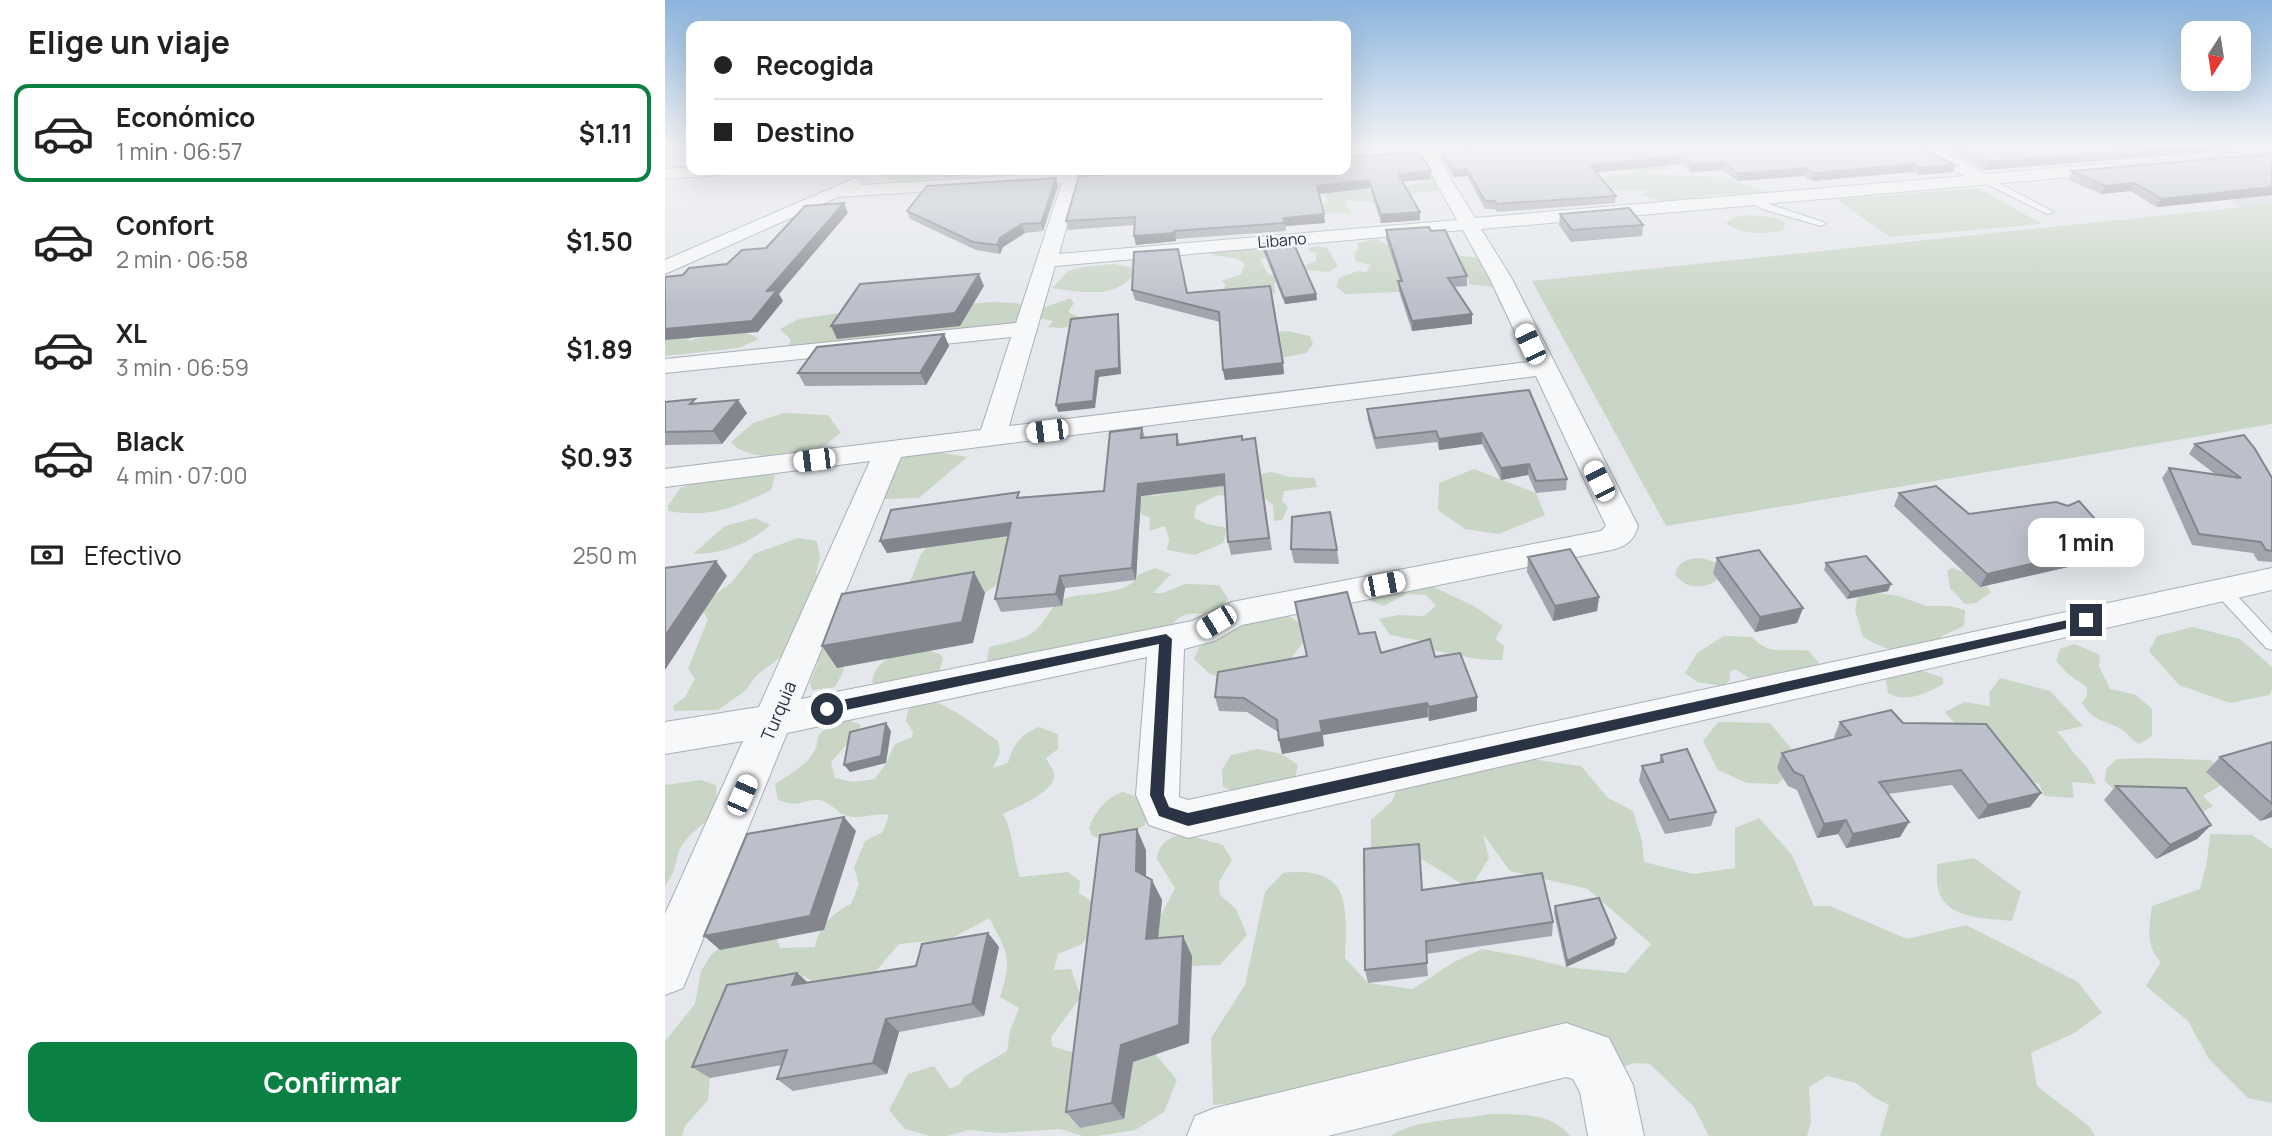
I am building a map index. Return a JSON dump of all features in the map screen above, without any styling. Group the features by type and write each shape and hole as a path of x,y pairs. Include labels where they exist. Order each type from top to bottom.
{"street":[{"path":"670,264 817,200"},
{"path":"992,438 1065,200"},
{"path":"665,738 775,720 1201,632 1232,614 1611,540 1620,533 1622,526 1542,368 1501,279 1456,200"},
{"name":"Libano","path":"1046,261 1739,200"},
{"path":"665,366 1025,329"},
{"path":"665,478 1542,368"},
{"name":"Turquia","path":"665,970 889,451"},
{"path":"1166,639 1157,795 1164,812 1188,820 2272,579"},
{"path":"1215,1136 1566,1051 1590,1057 1606,1085 1616,1136"}],"lane":[{"path":"1753,200 1765,207 1821,223"},
{"path":"2026,200 2050,212"},
{"path":"2223,590 2272,644"}],"shaded area":[{"path":"2233,200 2272,200 2272,236"}],"green space":[{"path":"1328,200 1348,200 1346,206 1351,210 1350,214 1316,213 1316,205 1329,203"},
{"path":"1348,200 1392,200 1385,204"},
{"path":"1658,200 1689,200 1674,204"},
{"path":"1837,200 1999,200 2042,224 1890,237"},
{"path":"2272,204 2272,424 1666,526 1532,281"},
{"path":"1734,217 1774,217 1785,223 1784,230 1754,233 1739,230 1726,223"},
{"path":"1377,239 1393,248 1489,259 1481,270 1493,272 1501,288 1469,284 1468,275 1460,274 1399,292 1346,294 1336,287 1339,278 1357,271 1366,272 1371,265 1355,261 1355,252 1359,248 1357,243"},
{"path":"1279,244 1272,257 1260,259 1268,274 1281,278 1274,284 1275,293 1268,295 1222,290 1226,285 1221,281 1241,274 1245,264 1238,259 1212,255 1212,248"},
{"path":"1309,248 1327,248 1338,266 1328,272 1308,270 1304,266 1316,261 1316,253 1309,251"},
{"path":"1114,264 1130,267 1135,273 1127,282 1107,291 1052,288 1068,271"},
{"path":"1070,298 1074,303 1068,312 1092,323 1061,328 1048,327 1053,321 1038,318 1043,308"},
{"path":"993,302 1024,306 1022,317 1012,323 989,328 953,329 930,334 788,347 791,340 780,329 799,319 832,314"},
{"path":"701,329 688,341 734,333 752,335 759,339 738,348 665,356 665,339"},
{"path":"1287,331 1310,336 1313,344 1306,353 1285,357 1265,355 1268,333"},
{"path":"784,413 828,415 841,433 822,448 809,454 789,456 756,455 737,448 731,442 753,423"},
{"path":"932,451 967,457 919,498 885,499 883,487 888,469 902,458"},
{"path":"1474,469 1536,493 1545,515 1499,534 1465,529 1438,510 1439,483"},
{"path":"731,472 775,475 771,490 745,502 709,512 668,511 668,506 680,488"},
{"path":"1271,472 1290,477 1315,478 1317,487 1284,491 1282,501 1288,507 1282,520 1274,521 1273,505 1265,498 1218,495 1196,506 1194,518 1227,528 1223,543 1195,555 1167,550 1169,539 1165,526 1149,531 1150,518 1124,506 1144,494 1154,496"},
{"path":"755,518 770,525 753,538 734,547 693,554 725,526"},
{"path":"998,530 1012,543 1008,559 999,572 1001,582 985,593 848,649 843,672 835,687 812,690 810,683 818,663 815,657 835,637 905,587 924,550 943,540"},
{"path":"798,538 817,541 820,558 816,573 819,581 796,645 756,676 745,691 718,710 674,711 673,706 685,697 695,679 688,669 708,619 702,610 705,602 731,583 754,554"},
{"path":"1702,558 1717,563 1724,573 1713,582 1700,586 1687,584 1675,575 1684,561"},
{"path":"1155,568 1171,574 1153,593 1163,593 1185,584 1219,585 1228,599 1214,615 1198,613 1180,617 1167,635 1085,651 1065,645 1059,653 1007,672 987,660 989,647 1013,641 1035,631 1051,610 1066,598 1119,589 1134,581 1138,575"},
{"path":"1952,568 1979,577 1991,592 1976,603 1965,604 1950,588 1947,571"},
{"path":"1429,585 1474,606 1503,626 1495,639 1504,646 1502,660 1431,650 1422,641 1390,635 1379,619 1397,615 1424,616 1436,606 1426,595 1407,594 1383,606 1368,599"},
{"path":"1867,592 1899,596 1926,606 1950,606 1965,610 1964,626 1942,636 1933,648 1905,652 1889,649 1863,637 1855,610 1858,595"},
{"path":"1283,613 1299,622 1308,636 1282,670 1229,680 1210,674 1194,659 1206,631"},
{"path":"2193,627 2240,639 2272,667 2272,690 2269,695 2230,703 2179,685 2149,651 2157,636"},
{"path":"1724,636 1752,637 1772,650 1809,651 1819,663 1811,673 1750,679 1735,669 1730,672 1730,680 1723,686 1697,682 1685,673 1697,653"},
{"path":"2075,644 2100,655 2099,666 2110,689 2136,695 2152,709 2152,736 2139,744 2126,732 2095,717 2086,709 2082,703 2087,695 2087,687 2068,674 2056,661 2060,649"},
{"path":"921,648 940,654 943,658 939,674 892,689 872,682 884,662"},
{"path":"1917,669 1943,678 1943,684 1923,694 1909,697 1902,698 1888,693 1885,676"},
{"path":"2000,678 2050,691 2083,726 2057,732 2087,768 2096,784 2072,782 2074,798 2045,796 2039,784 2001,764 1964,733 1945,712 1964,702 1990,706 1989,693"},
{"path":"932,700 959,714 998,741 1000,753 993,768 1008,763 1019,740 1032,730 1039,727 1058,734 1058,749 1046,758 1054,773 1049,786 1035,798 1003,814 1010,831 1020,877 1068,872 1080,881 1079,893 1099,906 1100,921 1082,944 1058,954 1054,970 1071,969 1081,997 1051,1037 1052,1046 1074,1053 1152,1050 1177,1080 1164,1112 1135,1130 1097,1136 1083,1136 1060,1129 1000,1133 969,1130 947,1136 930,1136 905,1129 889,1110 908,1074 934,1066 950,1089 960,1084 965,1076 1007,1051 1010,1031 1019,1008 1000,997 1006,973 1006,956 989,918 943,943 928,941 899,944 876,971 855,982 820,986 804,976 788,990 710,1078 708,1100 685,1126 682,1136 665,1136 665,1041 695,1004 701,971 711,955 739,930 775,934 780,948 815,947 827,921 851,904 859,884 854,868 865,841 883,832 889,815 850,817 821,800 795,804 778,800 775,784 809,759 814,752 818,736 823,731 843,721 861,725 831,762 835,778 853,782 875,779 895,744 912,737 913,732 906,721 908,710 917,703"},
{"path":"1718,722 1770,723 1800,759 1778,784 1747,783 1718,770 1703,741"},
{"path":"1258,749 1282,754 1298,765 1294,782 1246,795 1223,787 1222,770 1231,755"},
{"path":"1480,752 1581,766 1608,798 1633,811 1642,841 1644,862 1693,874 1735,868 1735,828 1759,818 1792,855 1814,906 1830,906 1907,939 1966,925 2078,982 2102,1013 2074,1033 2031,1053 2037,1086 2090,1127 2095,1136 1880,1136 1889,1105 1856,1083 1827,1076 1809,1087 1811,1123 1807,1136 1709,1136 1694,1107 1650,1064 1635,1063 1593,1076 1518,1059 1274,1100 1213,1105 1211,1038 1245,985 1265,892 1283,873 1305,872 1322,875 1333,882 1344,906 1345,958 1368,983 1413,989 1454,962 1482,949 1566,967 1626,973 1651,944 1588,889 1510,871 1483,834 1489,858 1470,889 1420,858 1371,848 1371,820 1392,801 1398,786"},
{"path":"2117,759 2210,760 2231,774 2218,787 2203,796 2213,806 2202,813 2117,793 2105,781 2106,769"},
{"path":"700,780 716,785 717,813 684,842 665,886 665,785"},
{"path":"1123,792 1146,800 1150,806 1145,825 1114,842 1092,836 1089,827 1099,810 1106,801"},
{"path":"1184,834 1223,845 1232,860 1219,882 1220,895 1236,909 1247,935 1220,965 1189,966 1157,950 1159,919 1175,888 1157,859 1158,853 1166,842"},
{"path":"2210,834 2252,835 2272,849 2272,1103 2248,1098 2209,1059 2188,1021 2146,986 2161,962 2150,943 2152,906 2200,889"},
{"path":"1974,858 2021,892 2012,921 1970,916 1951,908 1944,901 1938,889 1937,864"},
{"path":"1490,1114 1544,1118 1570,1136 1391,1136 1400,1130 1425,1123"}],"building":[{"path":"916,200 1049,200 1041,223 1022,224 1000,238 997,245 973,242 907,211"},
{"path":"1072,200 1321,200 1324,214 1283,218 1285,223 1134,236 1135,217 1066,221"},
{"path":"1376,200 1413,200 1420,212 1381,215"},
{"path":"1556,200 1497,204 1495,201 1485,201"},
{"path":"844,203 767,291 777,290 752,321 665,329 665,277 683,275 689,268 727,264 742,250 766,248 805,206"},
{"path":"1629,208 1643,225 1572,230 1560,214"},
{"path":"1429,227 1431,231 1445,230 1467,276 1448,278 1472,314 1412,321 1398,281 1402,281 1386,230"},
{"path":"1293,242 1316,294 1284,298 1263,244"},
{"path":"1178,249 1187,293 1270,286 1283,363 1223,370 1219,312 1132,290 1134,252"},
{"path":"979,274 955,313 831,326 860,284"},
{"path":"1118,314 1119,368 1096,371 1093,401 1056,405 1071,319"},
{"path":"944,334 920,373 798,373 817,347"},
{"path":"1529,390 1567,479 1536,481 1529,464 1501,468 1482,433 1439,439 1436,431 1375,438 1367,409"},
{"path":"695,399 690,404 738,400 713,431 665,432 665,402"},
{"path":"1142,428 1141,438 1177,434 1177,445 1242,436 1242,440 1255,438 1269,538 1228,542 1224,474 1138,484 1132,568 1060,576 1056,594 995,599 1011,523 880,541 891,510 1019,492 1017,498 1104,491 1110,432"},
{"path":"2244,435 2272,478 2272,551 2266,550 2261,542 2199,534 2169,468 2241,478 2195,444"},
{"path":"1936,486 1969,514 2056,502 2068,506 2079,501 2095,519 2090,544 2068,547 2075,554 1987,574 1899,493"},
{"path":"1330,512 1337,550 1291,549 1292,517"},
{"path":"1570,549 1599,597 1555,606 1528,557"},
{"path":"1759,550 1803,608 1760,617 1717,558"},
{"path":"1866,556 1891,584 1850,592 1826,563"},
{"path":"716,561 665,636 665,568"},
{"path":"974,572 962,622 822,646 842,594"},
{"path":"1347,592 1359,634 1375,632 1381,653 1430,639 1435,657 1460,653 1477,697 1429,707 1427,703 1320,721 1322,732 1279,740 1277,720 1244,698 1215,697 1218,672 1307,656 1295,602"},
{"path":"1891,710 1903,723 1986,724 2041,793 1988,805 1961,770 1879,782 1909,822 1853,834 1846,820 1824,824 1803,776 1794,772 1782,753 1851,735 1840,722"},
{"path":"886,723 881,756 844,765 850,732"},
{"path":"2272,742 2272,804 2220,757"},
{"path":"1687,749 1716,812 1669,820 1642,766 1663,762 1661,755"},
{"path":"2116,786 2186,788 2211,825 2170,845"},
{"path":"844,817 810,916 704,936 747,834"},
{"path":"1137,829 1136,871 1152,880 1146,939 1183,936 1179,1025 1121,1045 1112,1103 1066,1112 1100,835"},
{"path":"1419,844 1422,890 1542,873 1553,922 1426,941 1427,963 1365,970 1364,849"},
{"path":"1599,898 1616,938 1567,961 1555,906"},
{"path":"988,933 972,1004 886,1019 873,1063 777,1079 787,1050 692,1067 727,985 797,973 792,985 916,966 922,944"}],"route":[{"path":"827,709 1166,639 1157,795 1164,812 1188,820 2086,620"}]}
